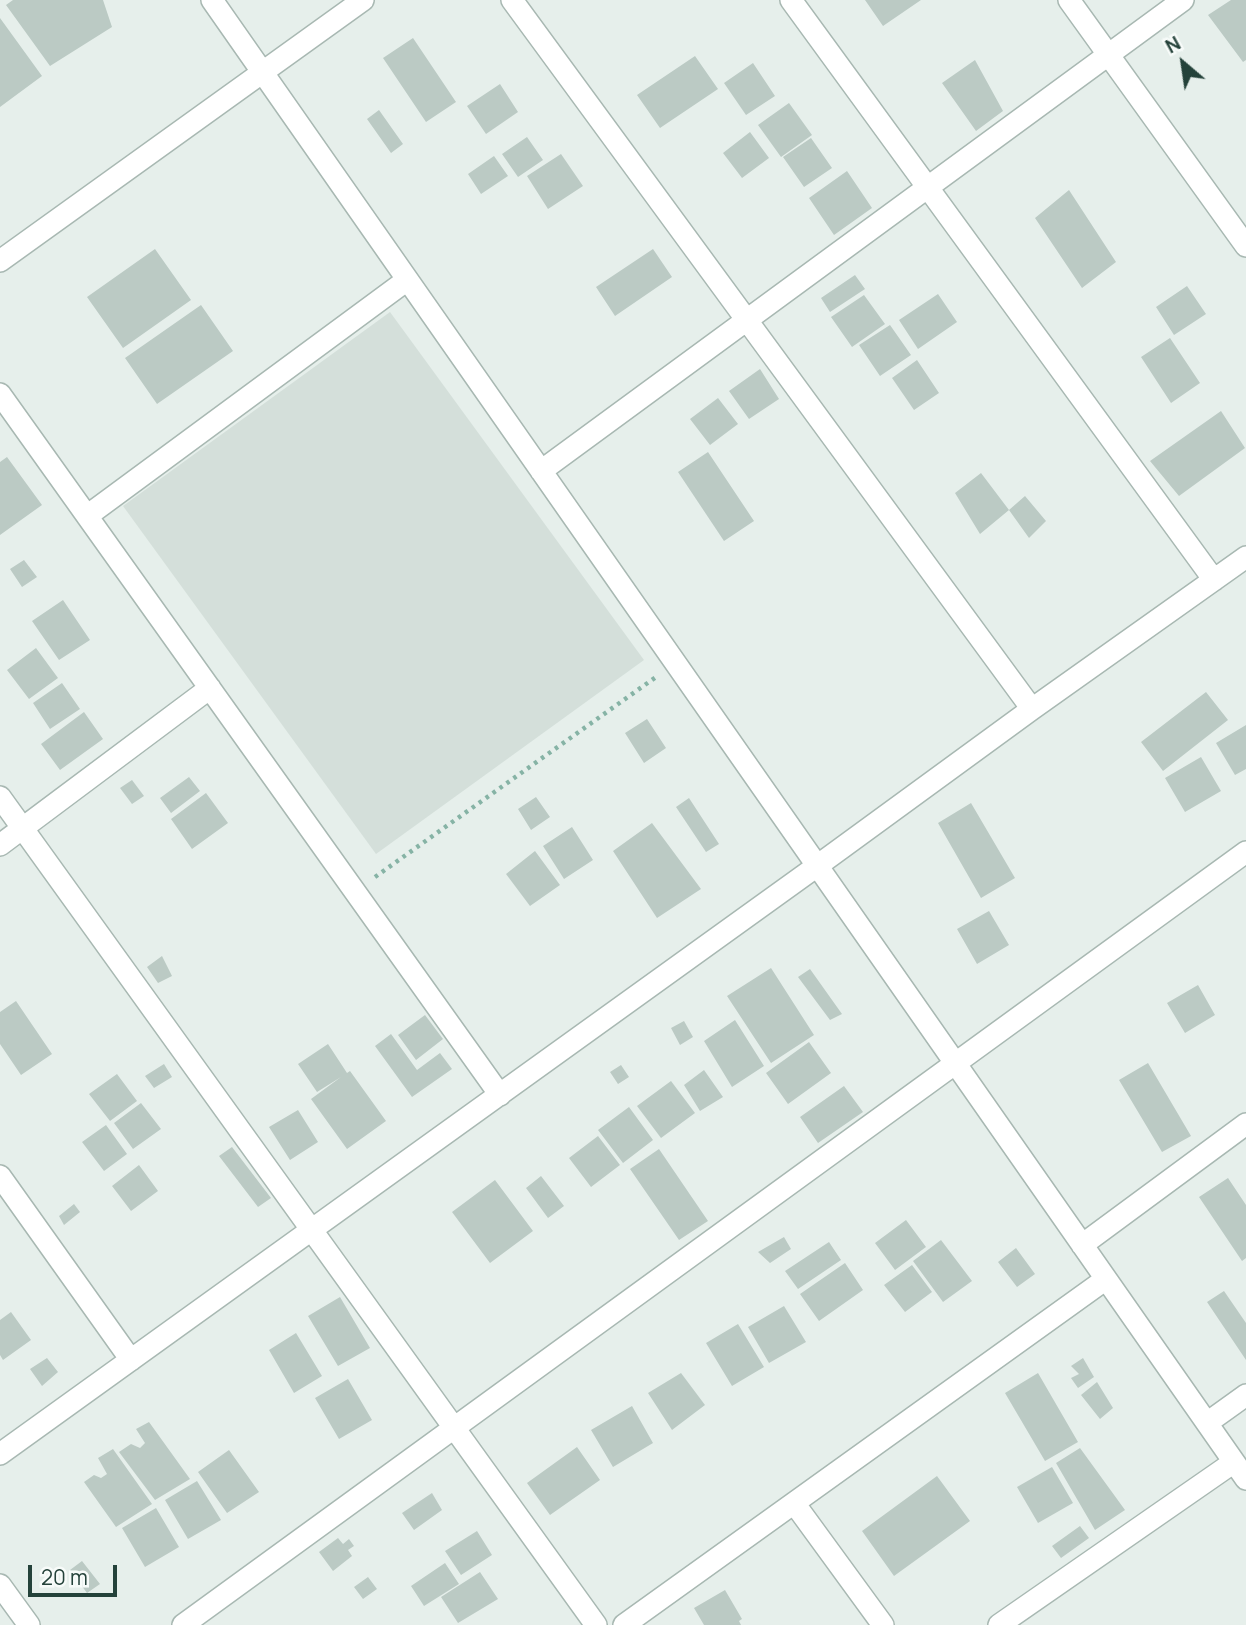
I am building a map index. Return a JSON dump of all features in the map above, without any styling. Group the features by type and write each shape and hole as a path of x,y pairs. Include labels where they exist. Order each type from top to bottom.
{"street":[{"path":"212,0 1240,1471 999,1625"},
{"path":"0,261 363,0"},
{"path":"512,0 1032,709"},
{"path":"791,0 1214,580"},
{"path":"1069,0 1246,246"},
{"path":"541,471 1182,0"},
{"path":"87,516 407,280"},
{"path":"0,394 500,1094"},
{"path":"0,1454 1246,557"},
{"path":"0,845 210,688"},
{"path":"0,797 596,1625"},
{"path":"183,1625 1246,852"},
{"path":"1082,1245 1246,1124"},
{"path":"0,1176 131,1360"},
{"path":"624,1625 1106,1279"},
{"path":"1207,1423 1246,1395"},
{"path":"794,1503 883,1625"},
{"path":"0,1585 29,1625"}],"path":[{"path":"355,891 675,663"}],"shaded area":[{"path":"390,312 644,660 376,854 123,506"}],"building":[{"path":"13,0 103,0 112,27 50,66 6,5"},
{"path":"865,0 921,0 883,26"},
{"path":"1231,0 1246,0 1246,60 1243,62 1208,15"},
{"path":"0,18 42,76 0,107"},
{"path":"413,38 456,102 426,122 383,58"},
{"path":"695,56 718,89 660,128 637,95"},
{"path":"975,60 1003,111 976,131 942,83"},
{"path":"753,63 775,96 746,115 724,83"},
{"path":"500,84 518,112 486,134 467,106"},
{"path":"789,103 812,135 781,157 758,125"},
{"path":"379,110 403,144 391,153 367,119"},
{"path":"750,132 769,158 742,178 723,153"},
{"path":"527,137 543,160 518,177 502,154"},
{"path":"811,138 832,168 804,187 783,157"},
{"path":"561,154 583,186 548,209 527,176"},
{"path":"494,156 508,176 481,194 468,174"},
{"path":"847,171 872,208 834,235 809,198"},
{"path":"1069,190 1116,262 1082,288 1035,218"},
{"path":"155,249 191,300 123,348 87,297"},
{"path":"653,249 672,277 615,316 596,287"},
{"path":"855,275 865,289 830,312 821,298"},
{"path":"1187,286 1206,314 1174,335 1156,307"},
{"path":"938,294 957,322 918,349 899,320"},
{"path":"864,295 885,324 852,347 831,317"},
{"path":"201,305 233,351 157,404 125,358"},
{"path":"890,325 911,355 880,376 859,345"},
{"path":"1170,338 1200,383 1171,403 1141,357"},
{"path":"917,360 939,393 914,410 892,378"},
{"path":"760,369 779,399 749,419 729,391"},
{"path":"718,398 738,424 710,445 690,419"},
{"path":"1221,411 1245,448 1179,496 1150,461"},
{"path":"708,452 754,521 724,541 678,472"},
{"path":"7,457 42,505 0,535 0,462"},
{"path":"981,473 1009,510 980,534 955,493"},
{"path":"1025,496 1046,521 1029,538 1009,510"},
{"path":"24,560 37,577 22,587 10,569"},
{"path":"63,600 90,640 59,660 32,621"},
{"path":"36,648 58,678 29,699 7,670"},
{"path":"62,683 80,709 50,729 33,703"},
{"path":"1206,692 1228,720 1163,771 1141,742"},
{"path":"84,712 103,739 60,770 41,744"},
{"path":"647,719 666,748 644,763 625,733"},
{"path":"1246,725 1246,769 1235,775 1216,743"},
{"path":"1201,757 1221,791 1185,812 1165,778"},
{"path":"189,777 200,791 171,813 160,798"},
{"path":"132,780 144,796 132,804 120,788"},
{"path":"206,793 228,823 192,849 171,819"},
{"path":"536,797 550,817 531,830 518,809"},
{"path":"689,798 719,844 706,852 676,807"},
{"path":"971,803 1015,878 981,898 938,823"},
{"path":"652,823 701,889 657,918 613,851"},
{"path":"572,827 593,860 564,879 543,846"},
{"path":"535,851 560,885 530,906 506,874"},
{"path":"989,911 1009,945 977,964 957,929"},
{"path":"162,956 172,976 158,983 147,967"},
{"path":"771,968 814,1035 771,1063 727,996"},
{"path":"810,969 842,1014 830,1020 798,977"},
{"path":"1198,985 1215,1015 1185,1033 1167,1003"},
{"path":"16,1001 52,1054 21,1075 0,1044 0,1012"},
{"path":"425,1015 443,1039 416,1060 398,1035"},
{"path":"735,1020 764,1066 732,1087 704,1041"},
{"path":"684,1021 693,1037 680,1045 671,1028"},
{"path":"391,1034 417,1070 440,1053 452,1069 412,1097 375,1046"},
{"path":"809,1042 831,1073 788,1104 766,1073"},
{"path":"328,1044 347,1073 350,1071 386,1121 347,1149 311,1099 341,1077 317,1092 298,1064"},
{"path":"1148,1063 1191,1136 1162,1152 1119,1080"},
{"path":"164,1064 172,1077 154,1088 145,1076"},
{"path":"621,1065 629,1077 618,1084 610,1072"},
{"path":"704,1070 723,1097 700,1111 684,1085"},
{"path":"117,1074 137,1101 110,1121 89,1094"},
{"path":"671,1081 695,1113 661,1138 637,1106"},
{"path":"844,1086 863,1112 818,1143 800,1117"},
{"path":"141,1103 161,1129 133,1149 114,1123"},
{"path":"629,1107 653,1140 623,1163 598,1130"},
{"path":"298,1110 318,1142 290,1160 269,1127"},
{"path":"106,1125 127,1154 104,1171 82,1142"},
{"path":"598,1136 620,1165 591,1187 569,1158"},
{"path":"232,1147 271,1198 258,1207 219,1156"},
{"path":"659,1149 708,1221 679,1240 630,1169"},
{"path":"139,1165 158,1191 131,1211 112,1186"},
{"path":"541,1176 564,1206 548,1218 526,1188"},
{"path":"1228,1178 1246,1205 1246,1258 1242,1261 1199,1197"},
{"path":"495,1180 533,1231 490,1263 452,1212"},
{"path":"74,1204 80,1212 64,1225 59,1216"},
{"path":"906,1220 926,1247 895,1270 875,1243"},
{"path":"784,1237 791,1249 770,1263 758,1252"},
{"path":"941,1240 972,1281 943,1302 913,1261"},
{"path":"829,1242 841,1260 798,1289 785,1271"},
{"path":"1016,1248 1035,1274 1017,1287 998,1262"},
{"path":"845,1263 863,1290 819,1321 800,1294"},
{"path":"912,1265 932,1292 905,1312 884,1285"},
{"path":"1224,1291 1246,1323 1246,1360 1207,1302"},
{"path":"340,1297 370,1348 338,1366 308,1316"},
{"path":"784,1306 806,1342 769,1363 748,1327"},
{"path":"11,1312 31,1340 3,1360 0,1355 0,1320"},
{"path":"738,1324 764,1367 732,1386 706,1343"},
{"path":"296,1333 322,1376 294,1393 269,1350"},
{"path":"47,1358 58,1372 42,1386 30,1369"},
{"path":"1083,1358 1094,1377 1078,1388 1071,1378 1079,1374 1071,1366"},
{"path":"681,1373 705,1405 672,1430 648,1393"},
{"path":"1038,1373 1078,1442 1045,1461 1005,1393"},
{"path":"348,1379 372,1420 339,1439 315,1398"},
{"path":"1097,1382 1113,1408 1100,1419 1081,1395"},
{"path":"632,1406 653,1443 613,1467 591,1430"},
{"path":"149,1422 190,1479 155,1500 119,1452 131,1444 140,1448 145,1443 136,1429"},
{"path":"577,1447 600,1480 550,1515 527,1483"},
{"path":"1080,1448 1125,1510 1095,1530 1056,1463"},
{"path":"113,1449 152,1504 116,1527 84,1482 94,1475 101,1478 107,1474 98,1458"},
{"path":"229,1450 259,1492 227,1513 198,1472"},
{"path":"1052,1467 1073,1503 1038,1523 1017,1487"},
{"path":"937,1476 970,1521 894,1576 862,1531"},
{"path":"197,1481 221,1520 188,1539 165,1500"},
{"path":"432,1493 442,1510 414,1530 402,1513"},
{"path":"156,1508 179,1547 145,1567 122,1528"},
{"path":"1080,1526 1089,1538 1061,1558 1052,1546"},
{"path":"477,1531 492,1555 461,1575 445,1551"},
{"path":"338,1538 343,1544 349,1539 354,1546 348,1550 352,1556 333,1571 319,1552"},
{"path":"82,1561 100,1584 87,1593 70,1570"},
{"path":"445,1563 459,1584 424,1606 411,1586"},
{"path":"480,1572 498,1599 458,1623 441,1597"},
{"path":"368,1577 377,1589 363,1599 354,1587"},
{"path":"725,1590 742,1619 739,1621 741,1625 704,1625 694,1608"}]}
